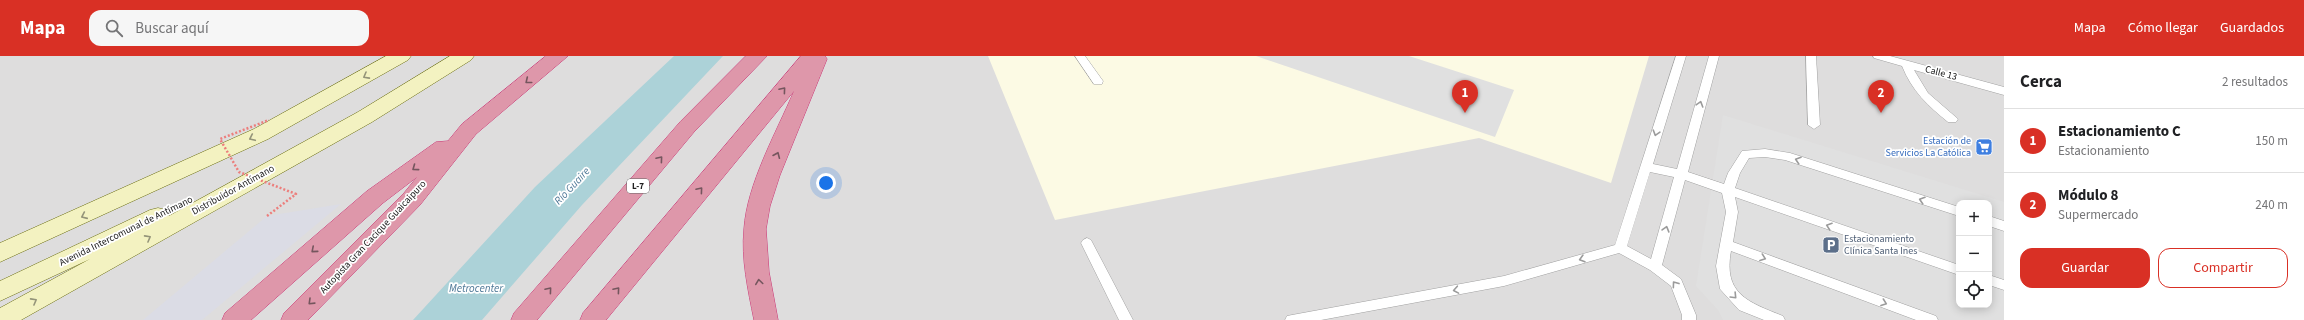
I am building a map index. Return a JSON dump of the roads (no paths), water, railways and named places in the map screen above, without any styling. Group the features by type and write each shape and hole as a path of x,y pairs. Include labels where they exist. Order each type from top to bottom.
{"highway":[{"name":"Autopista Gran Cacique Guaicaipuro","path":"293,320 412,199 469,129 558,56"},
{"name":"L-7","path":"523,320 687,128 757,56"},
{"path":"592,320 812,56"},
{"path":"766,320 757,272 755,229 769,174 818,56"},
{"path":"234,320 375,197 469,129"}],"main road":[{"path":"0,253 261,134 401,56"},
{"name":"Avenida Intercomunal de Antímano","path":"0,292 141,224 311,139 463,56"},
{"name":"Distribuidor Antímano","path":"0,320 365,117 463,56"}],"lane":[{"path":"1080,56 1098,81"},
{"path":"1620,248 1681,56"},
{"path":"1655,267 1714,56"},
{"path":"1811,56 1814,125"},
{"name":"Calle 13","path":"1878,56 2004,91"},
{"path":"1907,64 1913,83 1921,94 1952,119"},
{"path":"1778,320 1744,306 1727,289 1722,266 1732,212 1728,191 1734,173 1746,154 1765,153 1786,156 1956,211"},
{"path":"1646,167 1681,174 1956,269"},
{"path":"1992,222 2004,226"},
{"path":"1087,244 1126,320"},
{"path":"1726,244 1931,320"},
{"path":"1292,320 1504,281 1620,248 1655,267 1676,283 1689,315 1688,320"},
{"path":"1992,281 2004,285"}],"water":[{"name":"Metrocenter","path":"674,56 723,56 582,205 482,320 413,320 535,187"}],"place":[{"name":"Estacionamiento C","path":"1465,113"},
{"name":"Módulo 8","path":"1881,113"},
{"name":"Estación de Servicios La Católica","path":"1984,147"},
{"name":"Estacionamiento Clínica Santa Ines","path":"1831,245"}],"water label":[{"name":"Río Guaire","path":"572,186"}]}
